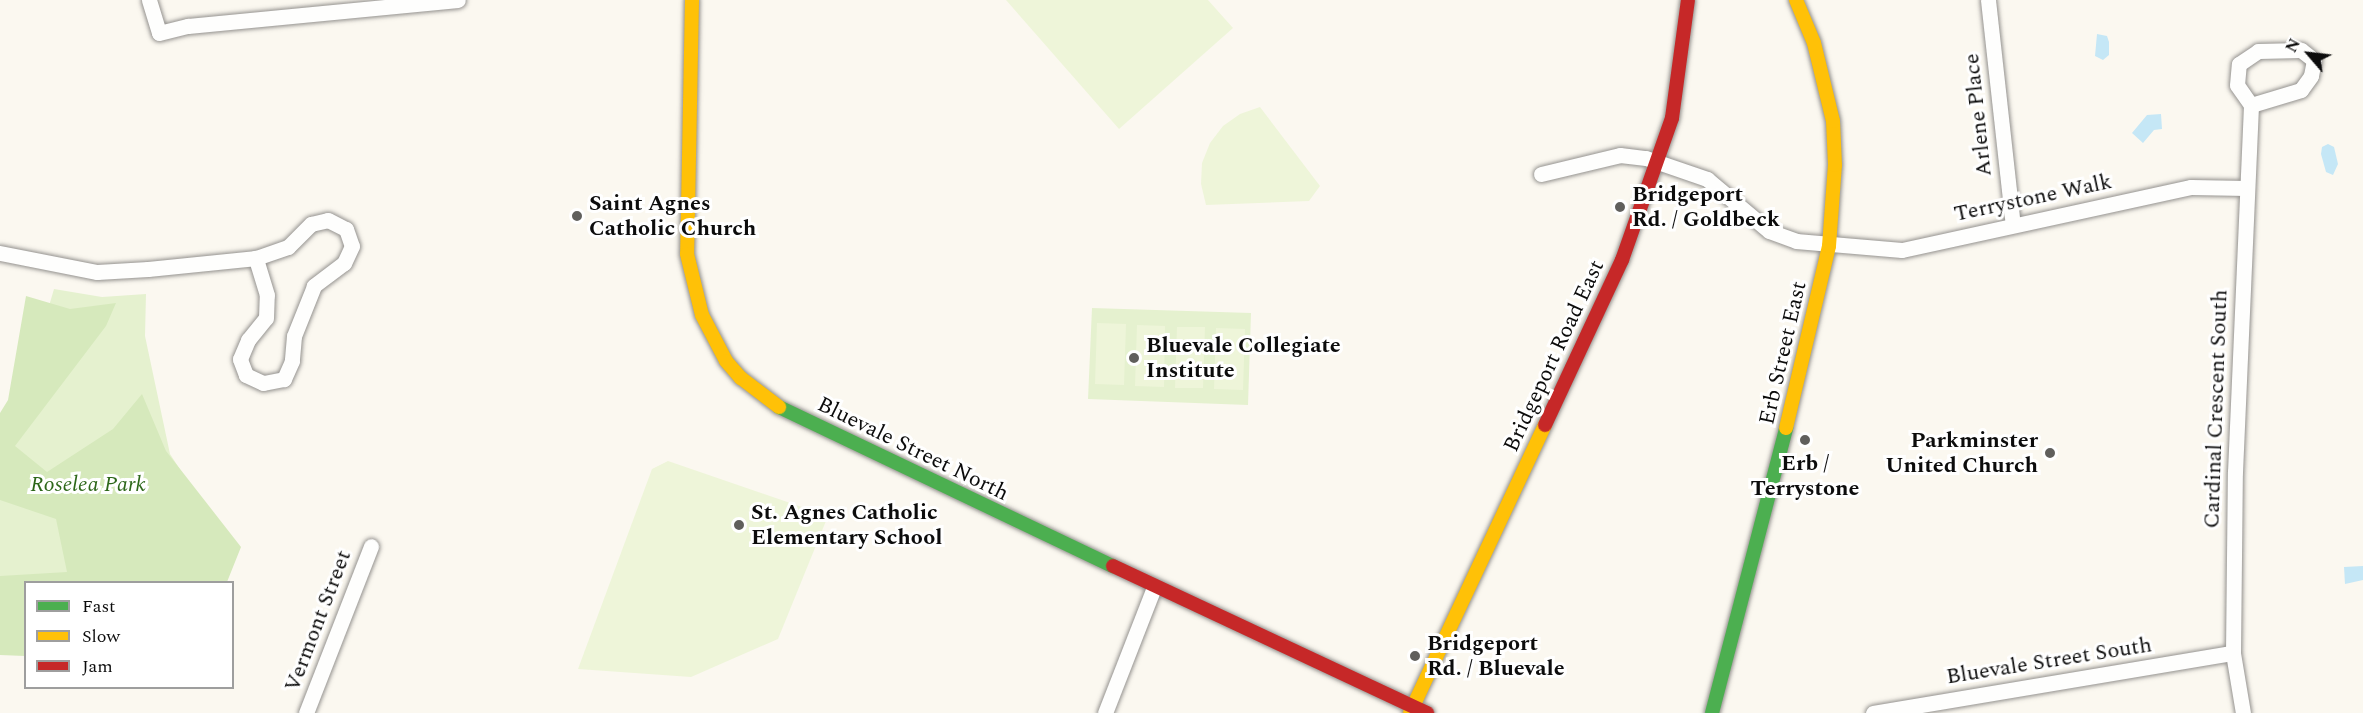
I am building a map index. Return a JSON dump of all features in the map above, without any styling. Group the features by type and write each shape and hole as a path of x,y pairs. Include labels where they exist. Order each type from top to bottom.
{"main road":[{"name":"Bluevale Street North","path":"692,0 687,254 702,315 726,361 774,405 1412,710 1427,713"},
{"name":"Bridgeport Road East","path":"1412,710 1622,260 1659,162 1672,118 1688,0"},
{"name":"Erb Street East","path":"1712,713 1791,410 1829,246 1835,165 1833,121 1814,43 1796,0"}],"street":[{"path":"149,0 159,33 188,26 458,0"},
{"name":"Arlene Place","path":"1988,0 2013,225"},
{"path":"2301,50 2314,60 2311,76 2301,90 2251,105 2237,85 2239,64 2258,51 2301,50"},
{"name":"Cardinal Crescent South","path":"2242,713 2233,653 2246,189 2251,105"},
{"name":"Terrystone Walk","path":"1541,174 1620,155 1659,162 1707,179 1769,231 1796,241 1829,246 1902,250 2191,187 2246,189"},
{"path":"0,253 97,272 256,258 288,246 311,224 328,220 346,230 352,246 344,263 314,286 294,336 292,362 284,379 263,383 246,375 240,359 248,340 266,318 267,295 256,258"},
{"name":"Vermont Street","path":"306,713 371,546"},
{"path":"1105,713 1154,588"},
{"name":"Bluevale Street South","path":"1873,713 2233,653"}],"green space":[{"path":"1006,0 1208,0 1233,28 1119,129"},
{"path":"1260,107 1320,186 1309,201 1206,205 1201,184 1202,163 1210,143 1223,126 1240,114"},
{"name":"Roselea Park","path":"54,289 102,297 146,294 145,336 170,454 216,525 146,581 24,581 24,586 0,631 0,435 14,424"},
{"name":"Roselea Park","path":"26,296 70,309 116,303 106,326 15,446 47,472 113,429 142,394 166,451 241,547 227,581 24,581 24,656 0,655 0,576 67,572 56,519 0,500 0,413 8,400"},
{"path":"1092,308 1251,313 1248,405 1088,399"},
{"path":"1097,323 1126,324 1124,385 1095,384"},
{"path":"1137,325 1165,326 1164,387 1135,386"},
{"path":"1177,327 1205,327 1203,388 1175,388"},
{"path":"1216,328 1245,329 1243,390 1214,389"},
{"path":"668,461 828,516 778,639 691,677 578,669 652,469"}],"water":[{"path":"2097,34 2107,36 2109,42 2109,55 2103,60 2095,56"},
{"path":"2161,114 2162,129 2154,130 2143,143 2132,133 2147,115"},
{"path":"2328,144 2334,147 2338,164 2333,175 2326,172 2321,154 2322,147"},
{"path":"2363,566 2363,580 2345,584 2344,567"}],"traffic: fast":[{"path":"779,407 1113,566"},
{"path":"1712,713 1786,428"}],"traffic: slow":[{"path":"692,0 687,254 702,315 726,361 741,378 779,407"},
{"path":"1786,428 1829,246 1835,165 1833,121 1814,43 1796,0"},
{"path":"1410,713 1545,425"}],"traffic: jam":[{"path":"1545,425 1622,260 1672,118 1688,0"},
{"path":"1113,566 1427,713"}],"place":[{"name":"Bridgeport Rd. / Goldbeck","path":"1620,207"},
{"name":"Saint Agnes Catholic Church","path":"577,216"},
{"name":"Bluevale Collegiate Institute","path":"1134,358"},
{"name":"Erb / Terrystone","path":"1805,440"},
{"name":"Parkminster United Church","path":"2050,453"},
{"name":"St. Agnes Catholic Elementary School","path":"739,525"},
{"name":"Bridgeport Rd. / Bluevale","path":"1415,656"}]}
